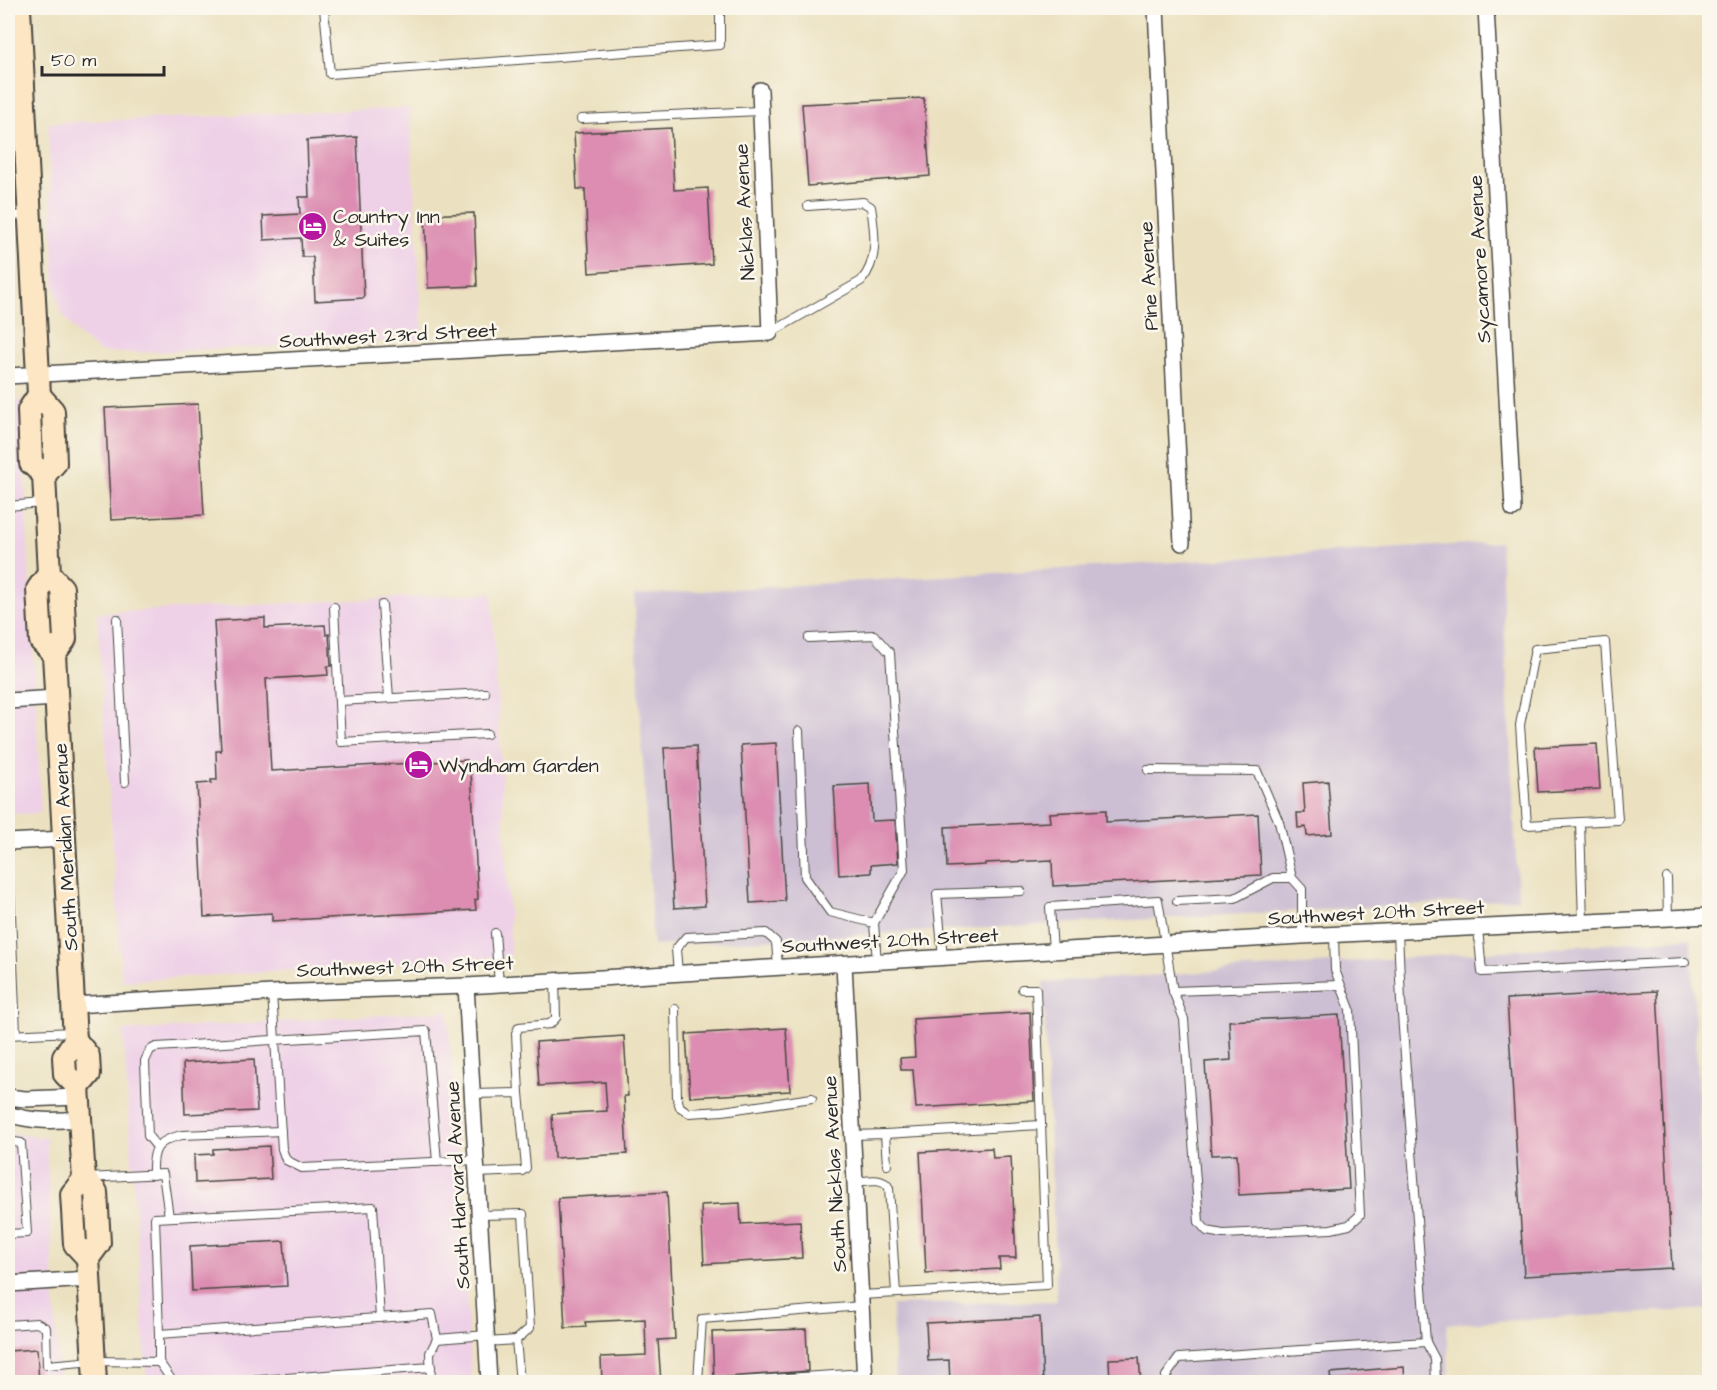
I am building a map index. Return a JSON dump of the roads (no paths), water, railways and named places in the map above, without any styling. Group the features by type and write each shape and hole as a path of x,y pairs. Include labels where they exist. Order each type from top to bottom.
{"main road":[{"name":"South Meridian Avenue","path":"19,8 16,114 19,215 39,385 53,411 55,463 44,475 49,574 62,588 65,639 54,654 75,1036 88,1056 89,1074 79,1101 84,1179 96,1192 99,1243 89,1269 94,1372"}],"street":[{"name":"Pine Avenue","path":"1156,8 1182,543"},
{"name":"Sycamore Avenue","path":"1486,8 1513,509"},
{"name":"Nicklas Avenue","path":"760,90 770,333"},
{"name":"Southwest 23rd Street","path":"8,376 39,385 770,333"},
{"path":"8,701 56,698"},
{"path":"8,842 64,839"},
{"name":"Southwest 20th Street","path":"74,1005 272,993 466,986 1302,936 1710,916"},
{"name":"South Nicklas Avenue","path":"844,964 865,1378"},
{"name":"South Harvard Avenue","path":"466,986 489,1383"},
{"path":"8,1097 25,1100 79,1101"},
{"path":"8,1114 33,1120 79,1101"},
{"path":"8,1284 89,1269"}],"lane":[{"path":"324,8 330,74 720,45 720,8"},
{"path":"580,119 760,111"},
{"path":"770,333 861,281 869,272 874,258 871,207 863,202 808,206"},
{"path":"8,506 46,503"},
{"path":"382,605 389,698"},
{"path":"334,607 341,742 487,734"},
{"path":"117,619 124,782"},
{"path":"809,638 874,634 890,653 904,870 874,923 877,962"},
{"path":"1605,642 1618,820 1580,822 1527,825 1520,724 1535,649 1605,642"},
{"path":"339,701 485,693"},
{"path":"799,731 806,877 830,912 874,923"},
{"path":"1148,770 1257,771 1279,822 1292,878 1302,889 1302,936"},
{"path":"1580,822 1583,923"},
{"path":"1177,901 1235,898 1273,879 1292,878"},
{"path":"1666,878 1668,919"},
{"path":"8,891 10,891 12,1034 75,1036"},
{"path":"943,958 938,894 1021,891"},
{"path":"1053,951 1050,908 1158,900 1173,992 1184,1019 1199,1222 1207,1230 1223,1234 1331,1229 1349,1225 1360,1215 1350,1009 1335,970 1334,935"},
{"path":"1478,928 1482,972 1685,962"},
{"path":"1398,932 1426,1342 1435,1359 1436,1383"},
{"path":"495,933 499,984"},
{"path":"678,973 676,949 686,937 766,933 776,942 778,968"},
{"path":"272,993 282,1149 286,1160 303,1168 437,1162 522,1171 526,1168 516,1033 519,1027 550,1024 554,1021 555,980"},
{"path":"1173,992 1340,985"},
{"path":"698,1383 702,1319 861,1300 896,1293 1047,1285 1036,989 1022,989"},
{"path":"675,1009 677,1098 680,1107 689,1113 723,1111 812,1098"},
{"path":"157,1147 150,1141 148,1129 145,1061 150,1050 169,1045 426,1031 437,1162"},
{"path":"472,1094 519,1093"},
{"path":"853,1135 1041,1125"},
{"path":"153,1175 154,1153 157,1147 168,1138 182,1135 281,1131"},
{"path":"885,1134 887,1165"},
{"path":"8,1140 21,1143 27,1233 8,1234"},
{"path":"84,1179 163,1174 168,1217"},
{"path":"855,1182 881,1180 889,1188 896,1293"},
{"path":"177,1383 173,1382 159,1362 155,1218 373,1207 380,1318"},
{"path":"437,1340 516,1340 530,1328 523,1214 479,1215"},
{"path":"159,1334 432,1314 437,1340 430,1353 431,1383"},
{"path":"8,1325 37,1323 46,1328 47,1365 94,1372 159,1362"},
{"path":"516,1340 520,1383"},
{"path":"1167,1383 1166,1376 1179,1358 1426,1342"},
{"path":"234,1383 430,1367"},
{"path":"724,1383 865,1378"}],"place":[{"name":"Country Inn & Suites","path":"312,227"},
{"name":"Wyndham Garden","path":"418,765"}]}
